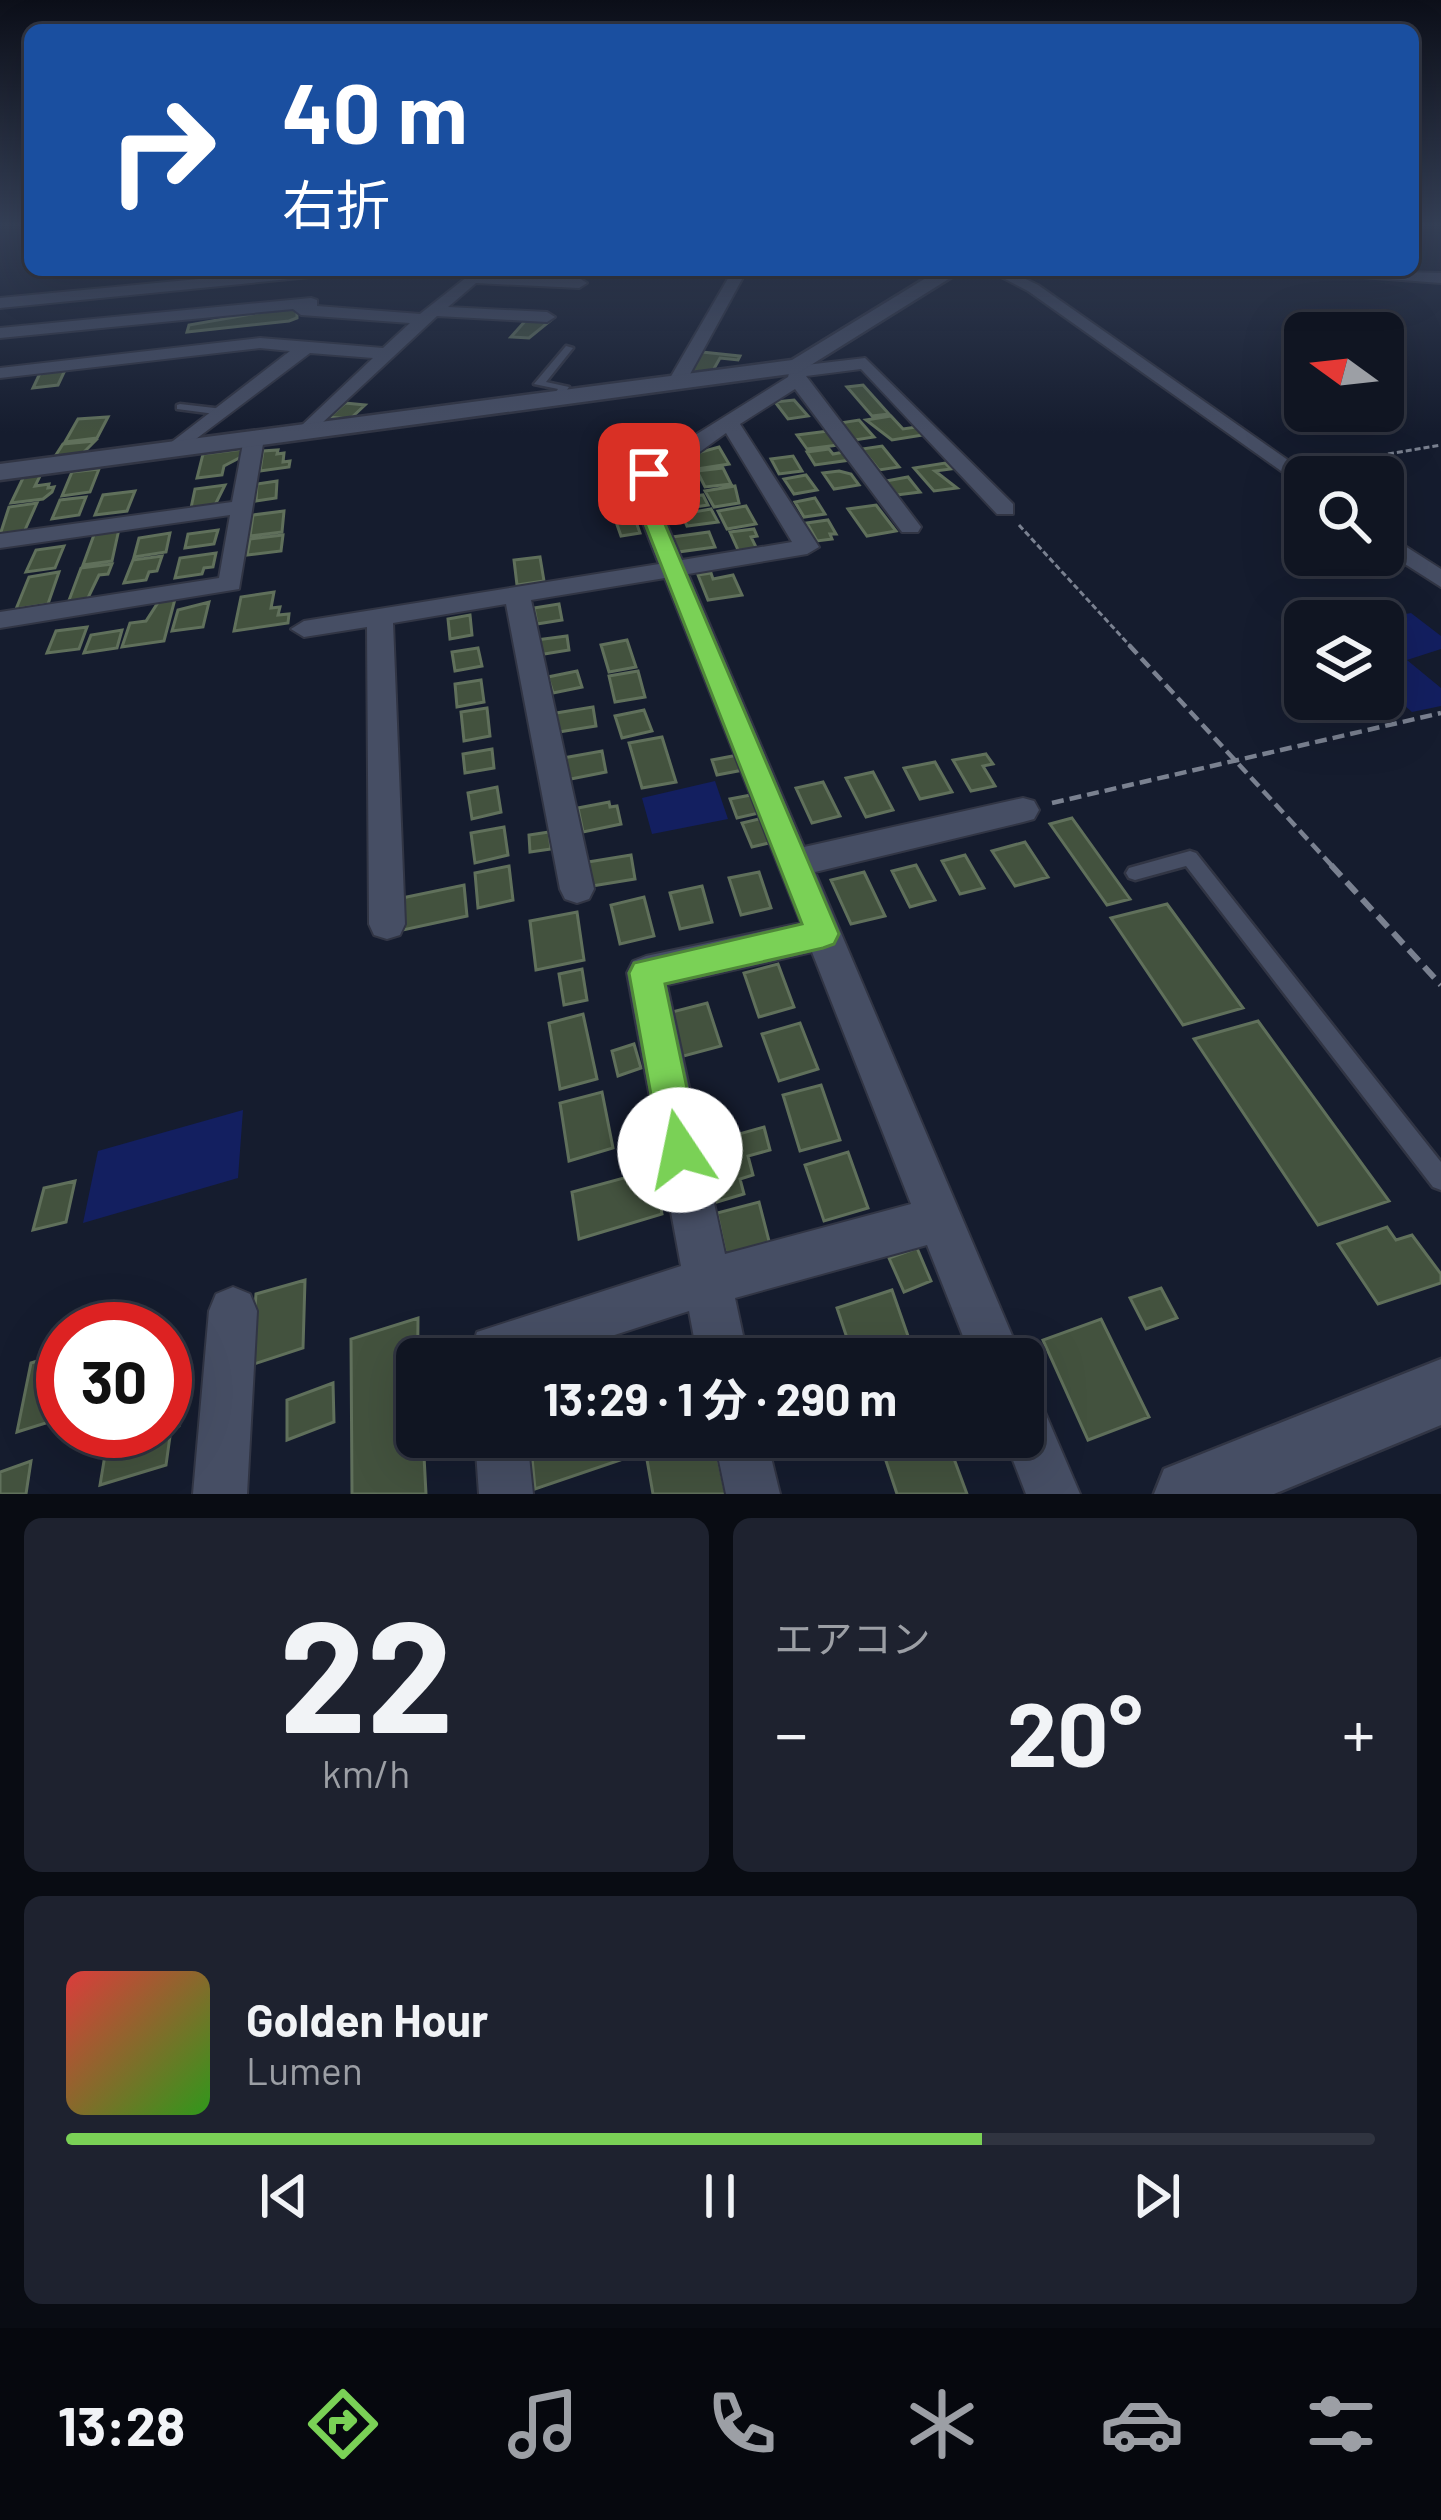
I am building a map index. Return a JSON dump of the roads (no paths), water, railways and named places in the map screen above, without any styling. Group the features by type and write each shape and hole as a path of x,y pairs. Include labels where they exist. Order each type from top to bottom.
{"street":[{"path":"0,303 100,294"},
{"path":"324,294 302,310 548,317"},
{"path":"307,431 454,294"},
{"path":"675,385 727,294"},
{"path":"916,294 649,474 640,488 988,1338"},
{"path":"1041,294 1284,468"},
{"path":"0,333 311,303"},
{"path":"0,373 260,343 387,354"},
{"path":"176,448 306,348"},
{"path":"0,472 865,363 1005,509"},
{"path":"798,372 910,527"},
{"path":"304,629 806,547 730,423"},
{"path":"0,620 230,584 254,438"},
{"path":"0,541 242,507"},
{"path":"1404,553 1441,580"},
{"path":"517,595 578,889"},
{"path":"380,617 387,924"},
{"path":"795,863 1023,810"},
{"path":"718,1338 646,973 823,934"},
{"path":"529,1338 706,1282 938,1219"},
{"path":"220,1494 233,1311"},
{"path":"1190,1494 1441,1392"},
{"path":"503,1458 506,1494"},
{"path":"745,1458 753,1494"},
{"path":"1038,1458 1053,1494"}],"lane":[{"path":"555,400 564,387 539,384 569,348"},
{"path":"180,407 223,412"},
{"path":"1135,873 1190,859 1441,1179"}]}
